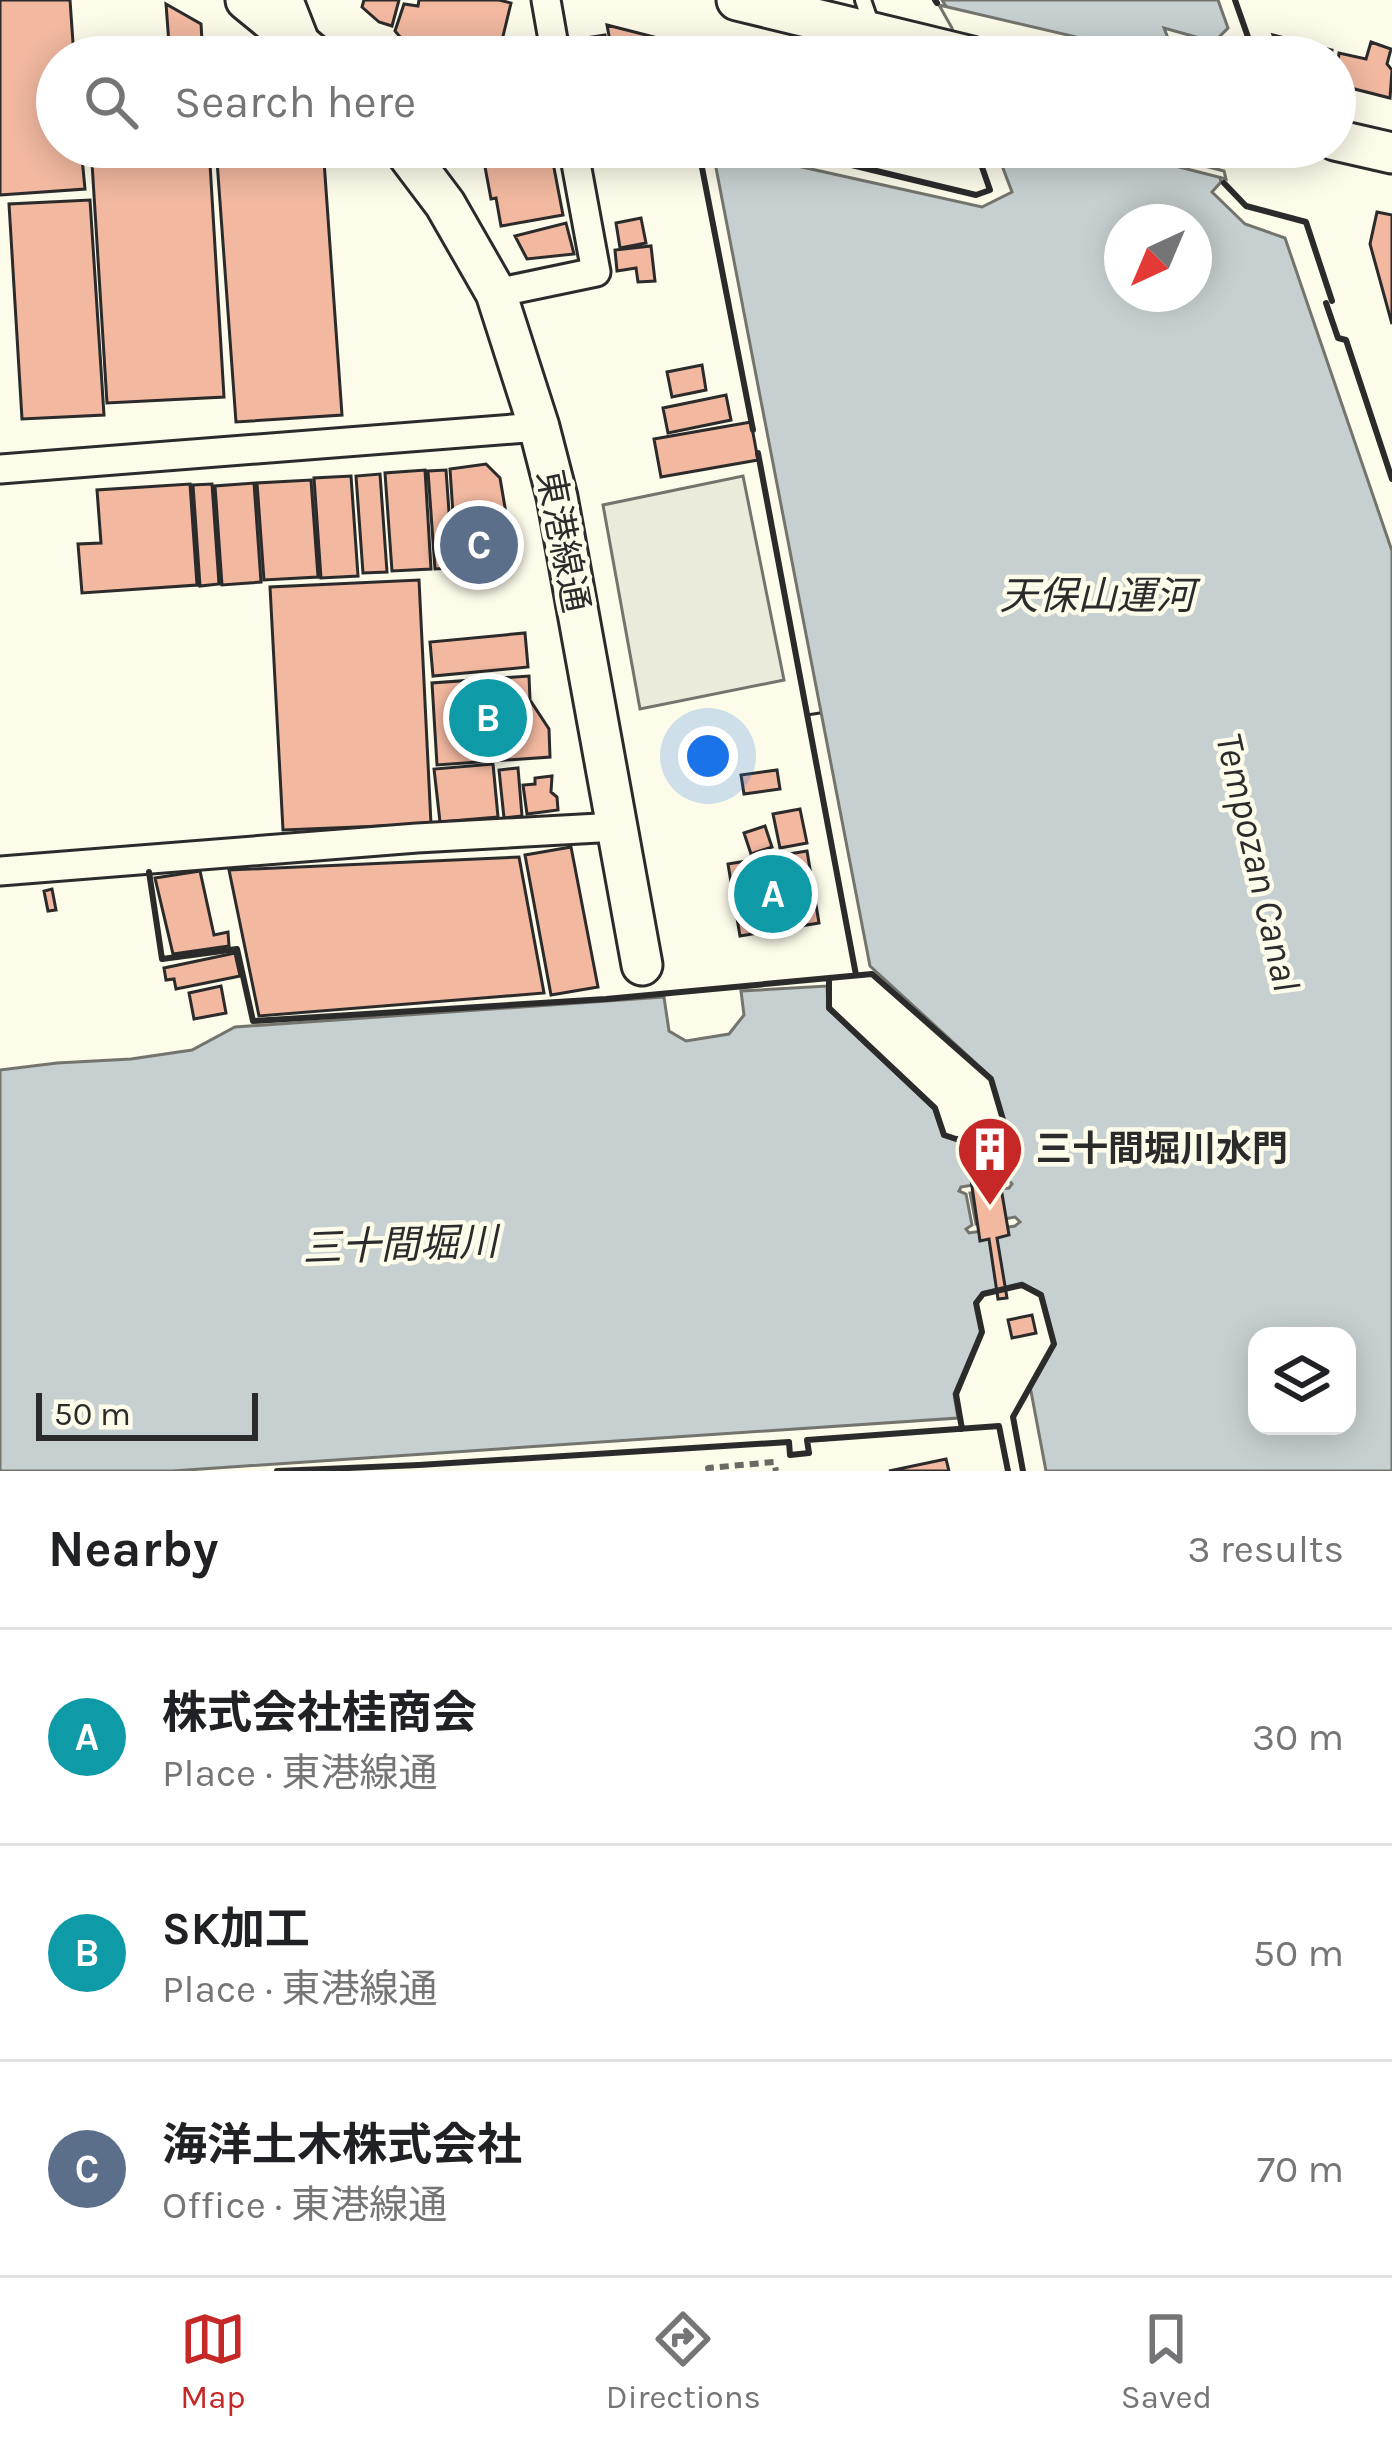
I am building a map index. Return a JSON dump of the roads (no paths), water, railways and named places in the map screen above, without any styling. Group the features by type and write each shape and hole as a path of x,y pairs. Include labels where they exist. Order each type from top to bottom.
{"street":[{"path":"246,0 291,36"},
{"path":"289,0 305,36"},
{"path":"545,0 552,36"},
{"path":"737,0 869,16 917,36"},
{"path":"1356,145 1392,153"},
{"name":"東港線通","path":"418,168 445,204 496,293 539,427 557,497 642,965"},
{"path":"496,293 596,272 577,168"},
{"path":"0,469 539,427"},
{"path":"0,871 617,827"}],"water":[{"path":"942,0 1218,0 1228,28 1220,36 1193,36 1164,28 1167,36 961,36"},
{"path":"716,168 806,168 982,207 1012,192 1003,168 1218,168 1221,182 1212,192 1245,224 1285,238 1392,551 1392,1471 1046,1471 1030,1386 1055,1344 1042,1294 1022,1283 982,1293 976,1303 981,1332 954,1394 958,1418 172,1471 0,1471 0,1070 192,1050 235,1027 664,997 669,1031 686,1041 729,1034 744,1015 741,991 827,986 828,1009 934,1109 943,1136 992,1138 1005,1123 992,1078 870,966","holes":["1008,1179 1012,1184 970,1193 976,1224 1015,1217 1020,1222 969,1233 966,1229 972,1225 961,1187"]}],"place":[{"name":"海洋土木株式会社","path":"479,545"},
{"name":"SK加工","path":"488,718"},
{"name":"株式会社桂商会","path":"773,894"},
{"name":"三十間堀川水門","path":"990,1208"}],"water label":[{"name":"天保山運河","path":"1097,596"},
{"name":"Tempozan Canal","path":"1258,862"},
{"name":"三十間堀川","path":"400,1245"}]}
